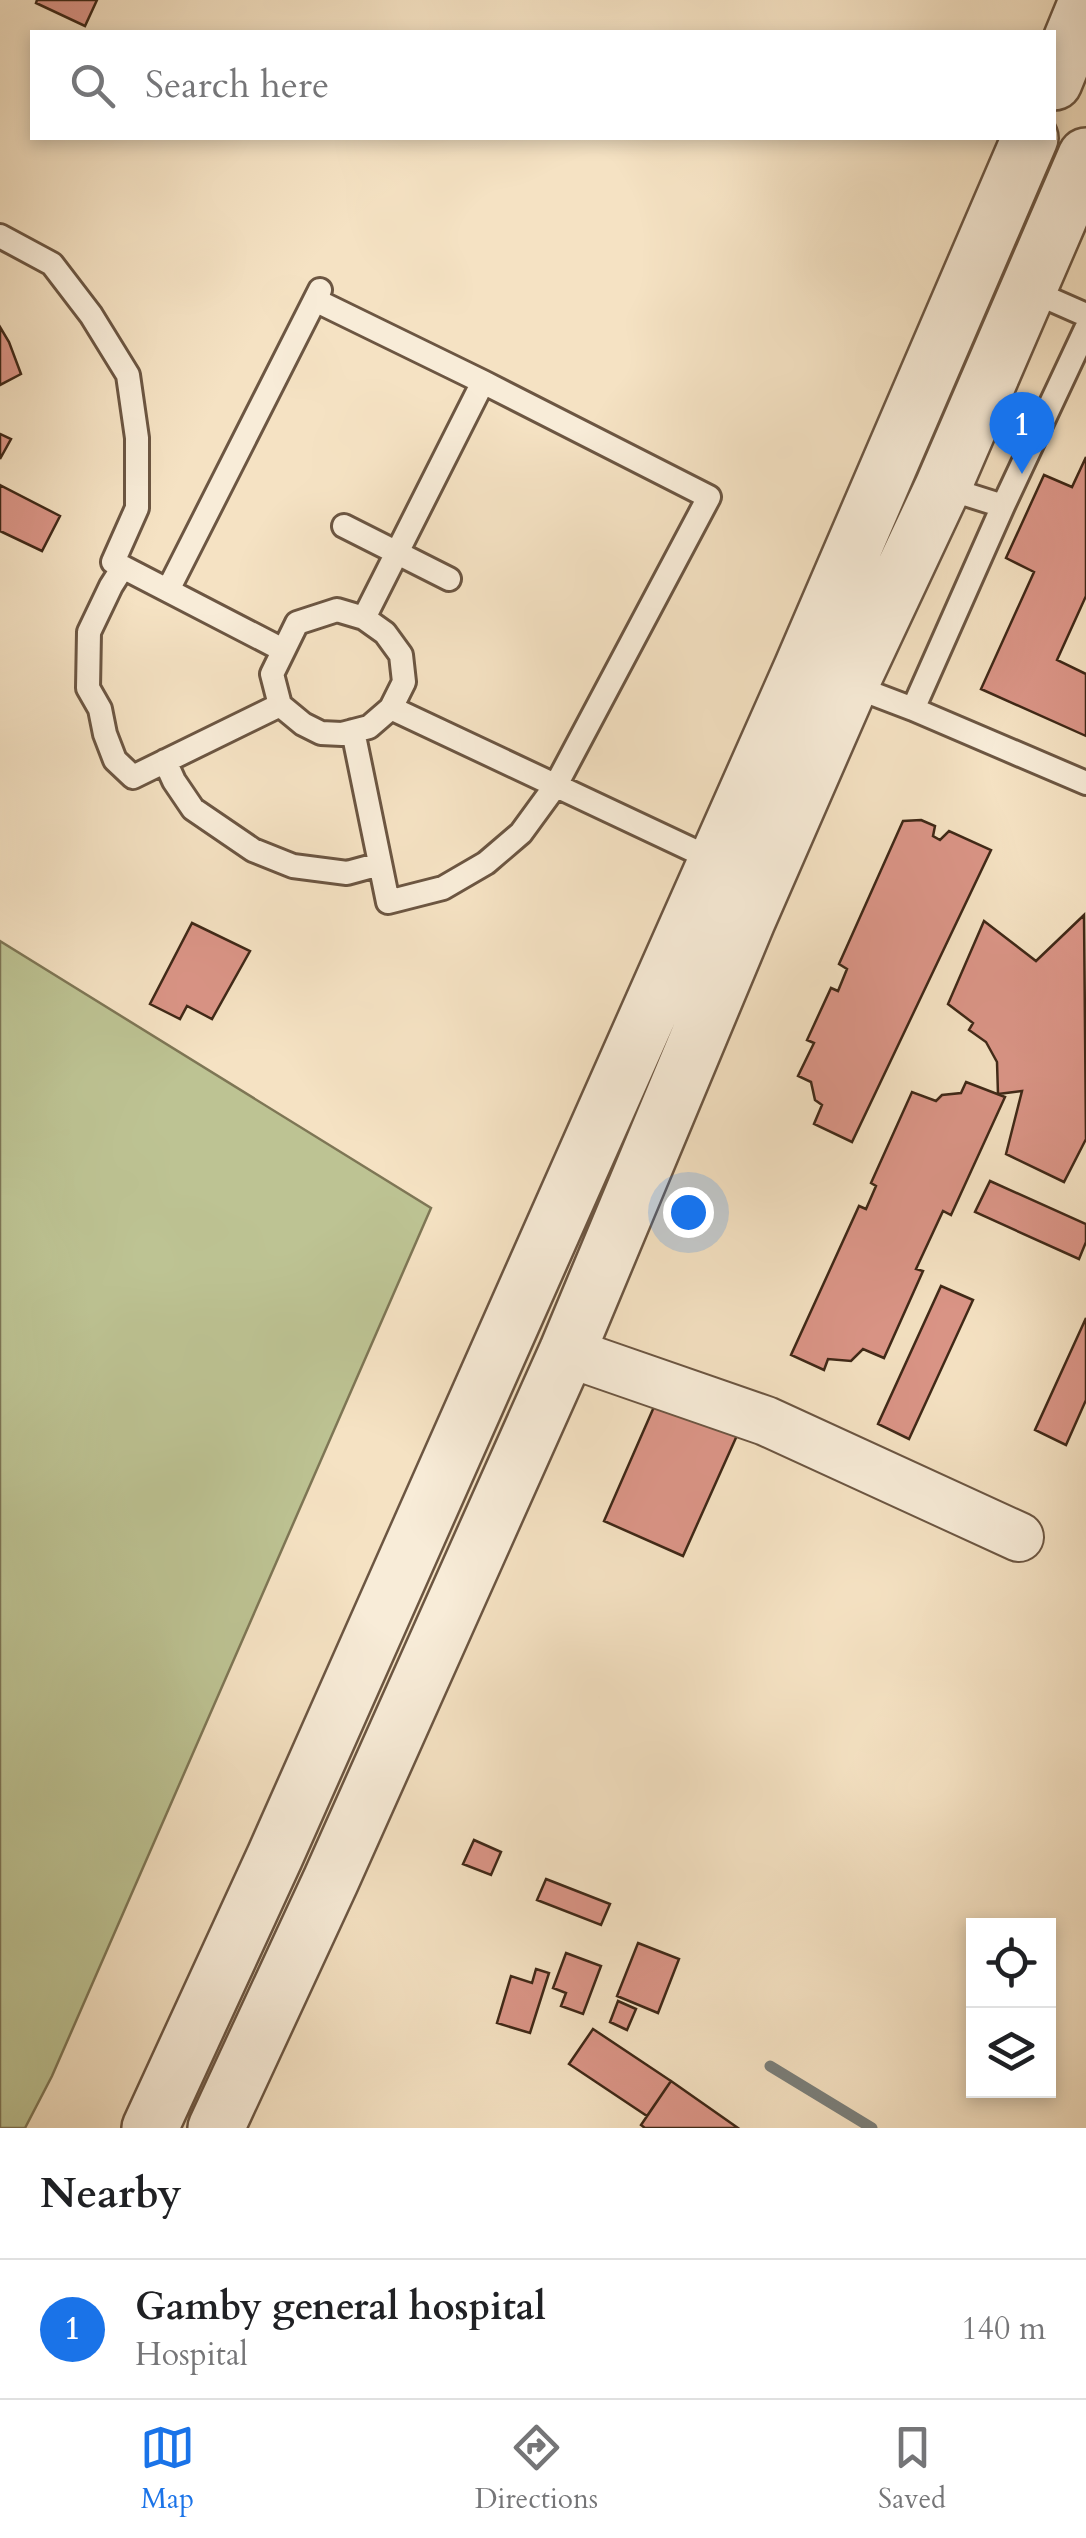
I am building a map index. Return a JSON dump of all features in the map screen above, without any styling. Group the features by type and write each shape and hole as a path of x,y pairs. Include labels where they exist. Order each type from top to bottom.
{"street":[{"path":"1056,77 1086,4"},
{"path":"216,2128 567,1352 747,922 826,676 976,266 1029,140"},
{"path":"150,2128 716,861 942,487 1086,156"},
{"path":"976,266 1027,289"},
{"path":"504,1341 567,1352 766,1420 1019,1537"}],"lane":[{"path":"0,236 52,264 92,315 128,375 137,438 137,508 113,562 283,650"},
{"path":"1027,289 1086,315"},
{"path":"168,590 317,294 709,496 556,785 521,833 486,862 443,888 388,902 353,731"},
{"path":"913,709 1086,329"},
{"path":"364,618 484,382"},
{"path":"942,487 1003,506"},
{"path":"344,526 449,579"},
{"path":"124,567 89,632 88,688 100,709 115,760 134,777 280,705"},
{"path":"337,610 364,618 385,633 401,655 404,682 391,708 369,727 342,734 322,733 280,705 272,674 283,650 297,622 337,610"},
{"path":"826,676 1086,784"},
{"path":"391,708 716,861"},
{"path":"166,761 174,781 194,809 253,850 293,866 347,874 380,864"}],"green space":[{"path":"0,941 431,1208 52,2076 25,2128 0,2128"}],"building":[{"path":"97,0 85,26 36,3"},
{"path":"0,327 21,374 0,385"},
{"path":"0,434 11,439 0,459"},
{"path":"1086,457 1086,596 1057,660 1086,674 1086,736 981,689 1034,572 1006,558 1044,475 1072,487"},
{"path":"0,485 60,516 42,551 0,531"},
{"path":"921,820 935,826 933,836 940,840 949,831 991,850 852,1142 814,1124 822,1105 815,1100 811,1082 798,1076 814,1043 807,1040 831,988 838,991 847,969 839,964 903,821"},
{"path":"1084,915 1086,1139 1064,1182 1006,1154 1022,1091 998,1094 997,1062 986,1042 969,1030 973,1023 948,1004 984,921 1036,961"},
{"path":"192,923 250,951 212,1019 187,1006 180,1019 150,1004"},
{"path":"966,1082 1005,1097 951,1215 943,1211 916,1269 923,1271 884,1358 863,1349 851,1361 828,1359 824,1370 791,1355 859,1206 866,1209 876,1186 871,1183 912,1092 936,1101 942,1095 961,1093"},
{"path":"990,1181 1086,1224 1086,1242 1079,1259 975,1212"},
{"path":"941,1286 973,1300 909,1439 878,1424"},
{"path":"1086,1318 1086,1400 1066,1445 1035,1430"},
{"path":"657,1400 743,1422 683,1556 604,1521"},
{"path":"474,1840 501,1852 491,1875 463,1864"},
{"path":"546,1879 610,1904 601,1925 537,1900"},
{"path":"638,1943 679,1959 658,2013 617,1996"},
{"path":"566,1953 601,1966 583,2014 561,2006 566,1993 553,1988"},
{"path":"536,1969 549,1973 530,2033 497,2023 511,1976 532,1983"},
{"path":"618,2001 636,2009 627,2030 610,2022"},
{"path":"593,2029 671,2081 647,2116 569,2064"},
{"path":"671,2081 738,2128 645,2128 641,2125"}],"waterway":[{"path":"770,2066 872,2128"}],"place":[{"name":"Gamby general hospital","path":"1022,474"}]}
